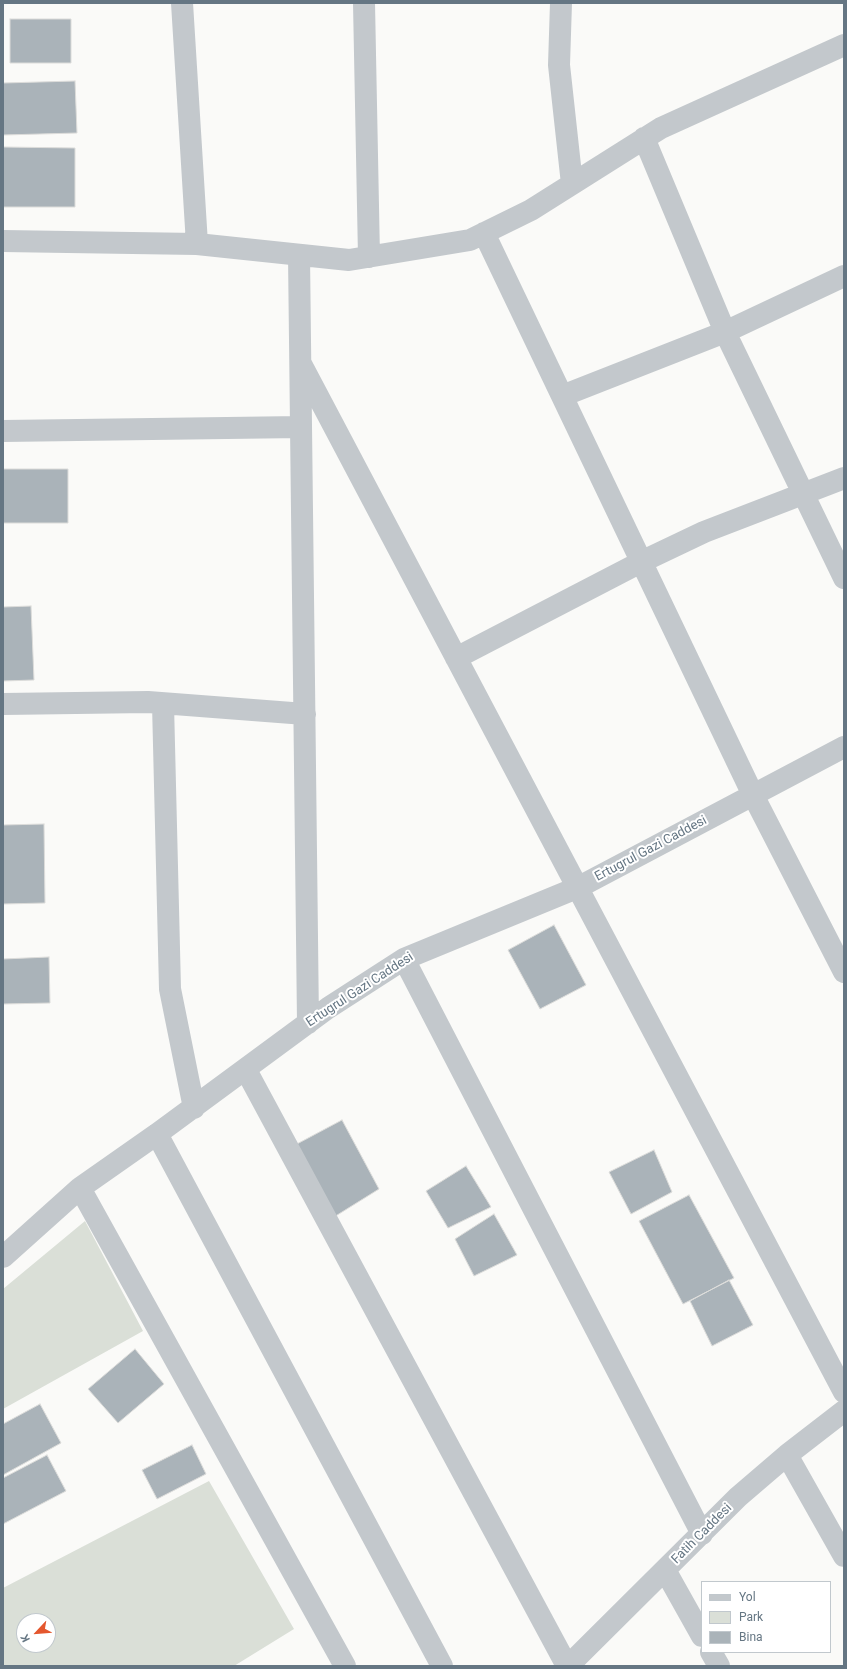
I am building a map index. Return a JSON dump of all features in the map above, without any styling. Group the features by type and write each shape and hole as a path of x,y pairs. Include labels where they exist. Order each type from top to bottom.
{"street":[{"path":"182,3 197,244"},
{"path":"364,3 369,256"},
{"path":"561,3 559,65 572,184"},
{"path":"3,240 197,244 349,260 470,240 531,210 661,128 844,44"},
{"path":"644,138 725,332 844,578"},
{"path":"484,233 753,795 844,972"},
{"path":"299,255 308,1023"},
{"path":"562,396 725,332 844,276"},
{"path":"301,364 579,887 844,1392"},
{"path":"3,431 302,427"},
{"path":"456,658 641,562 704,532 844,478"},
{"path":"3,704 163,704 305,714"},
{"path":"163,704 170,989 194,1108"},
{"name":"Ertugrul Gazi Caddesi","path":"3,1257 80,1188 194,1108 308,1023 404,959 579,887 844,748"},
{"path":"404,959 702,1534"},
{"path":"246,1070 567,1666"},
{"path":"157,1134 442,1666"},
{"path":"80,1188 345,1666"},
{"name":"Fatih Caddesi","path":"567,1666 738,1497 787,1455 844,1411"},
{"path":"787,1455 844,1556"},
{"path":"665,1570 701,1634"},
{"path":"712,1653 719,1666"}],"green space":[{"path":"85,1221 143,1331 3,1409 3,1289"},
{"path":"209,1481 294,1629 234,1666 3,1666 3,1588"}],"building":[{"path":"10,19 71,19 71,63 10,63"},
{"path":"75,81 77,133 3,135 3,83"},
{"path":"3,147 75,148 75,207 3,207"},
{"path":"3,469 68,469 68,523 3,523"},
{"path":"31,606 34,680 3,681 3,607"},
{"path":"44,824 45,903 3,904 3,825"},
{"path":"554,925 586,985 540,1009 508,950"},
{"path":"49,957 50,1003 3,1004 3,959"},
{"path":"342,1120 379,1189 334,1217 295,1145"},
{"path":"654,1150 672,1192 631,1214 609,1172"},
{"path":"466,1166 491,1207 448,1228 426,1191"},
{"path":"689,1195 734,1278 683,1304 639,1221"},
{"path":"494,1214 517,1255 474,1276 455,1239"},
{"path":"729,1280 753,1325 712,1346 690,1301"},
{"path":"135,1349 164,1384 118,1423 88,1389"},
{"path":"40,1404 61,1443 3,1475 3,1424"},
{"path":"192,1445 206,1474 157,1499 142,1470"},
{"path":"47,1455 66,1491 3,1524 3,1478"}]}
